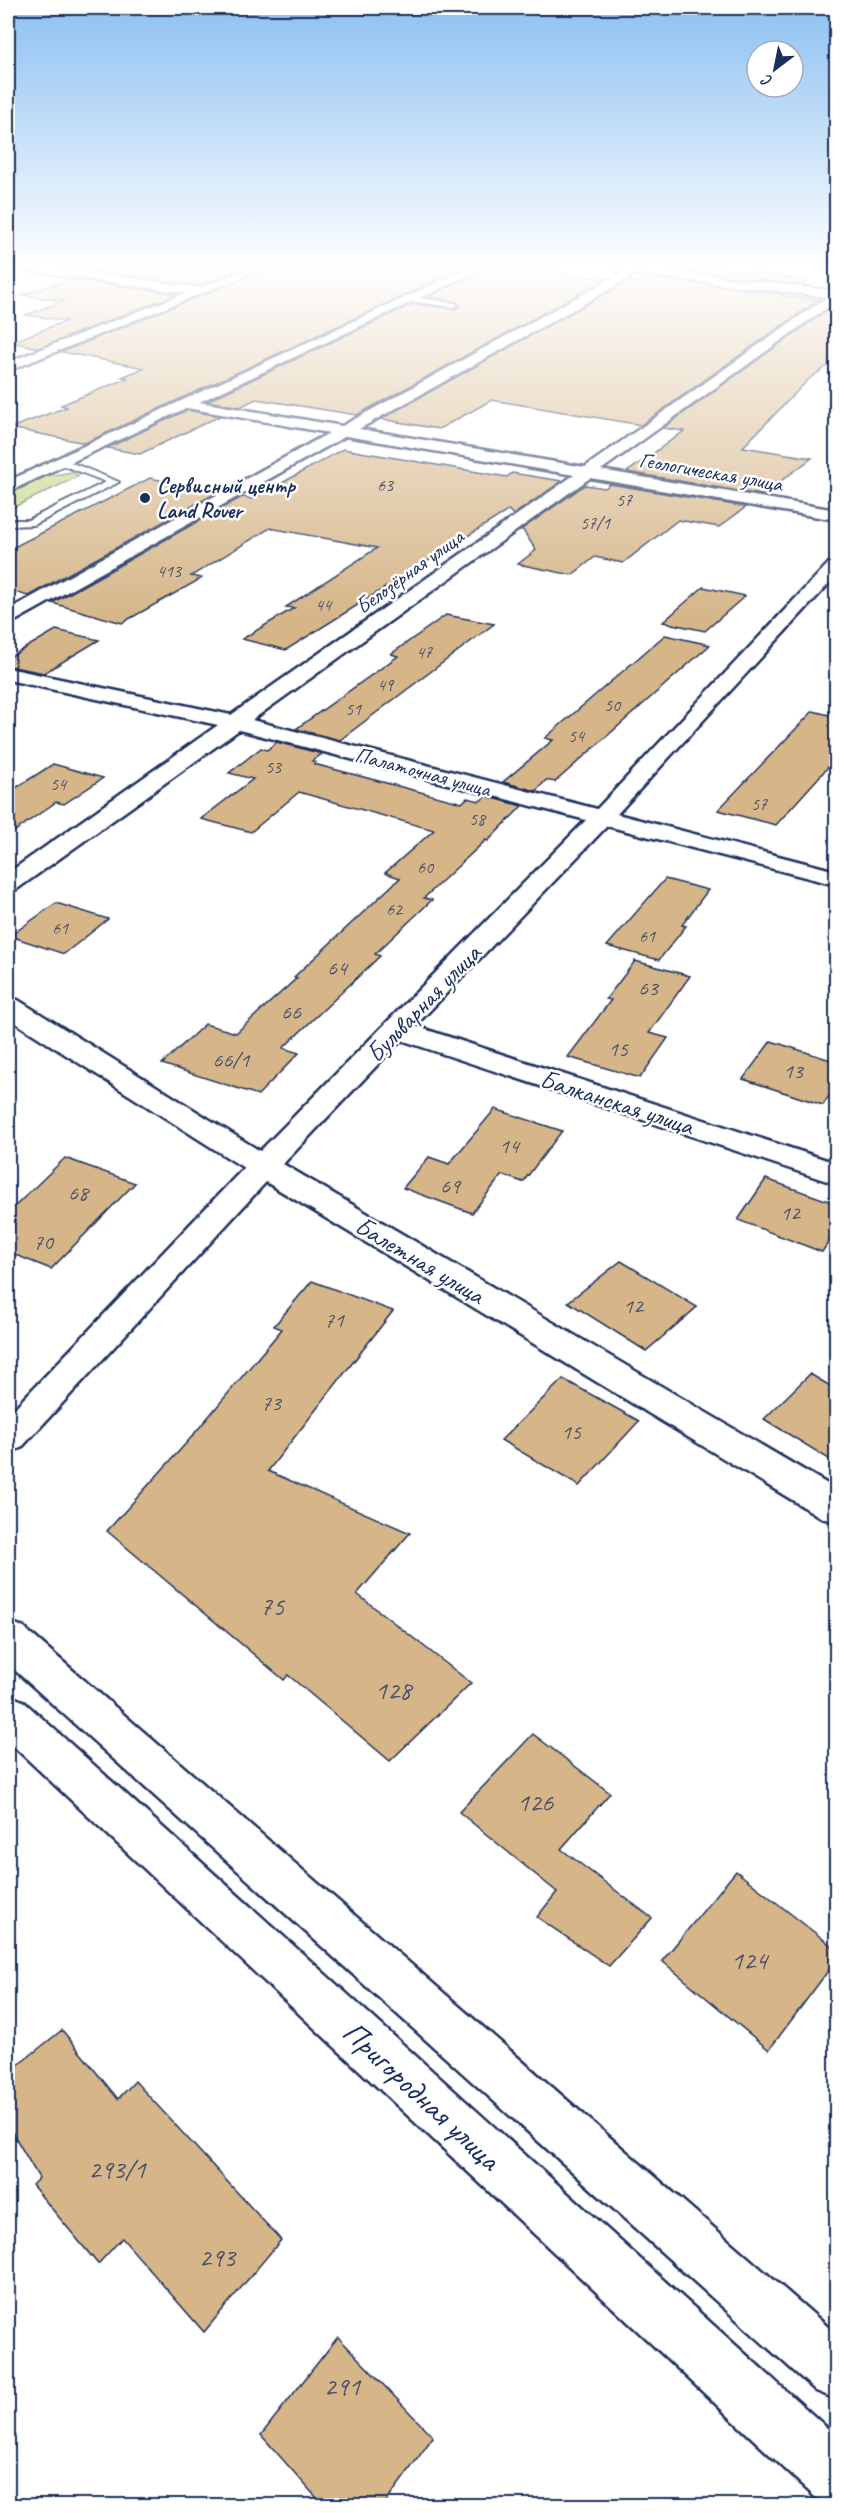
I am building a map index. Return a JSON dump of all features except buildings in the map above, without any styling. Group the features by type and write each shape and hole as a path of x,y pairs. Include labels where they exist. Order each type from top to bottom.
{"street":[{"path":"8,474 205,383"},
{"path":"8,487 231,383"},
{"path":"8,617 430,383"},
{"name":"Белозёрная улица","path":"8,884 713,383"},
{"name":"Геологическая улица","path":"187,404 837,515"},
{"name":"Бульварная улица","path":"8,1438 263,1166 398,1030 602,818 837,566"},
{"name":"Палаточная улица","path":"8,674 237,723 837,878"},
{"name":"Балетная улица","path":"8,1006 263,1166 837,1507"},
{"name":"Балканская улица","path":"398,1030 837,1174"},
{"path":"8,1639 837,2371"},
{"name":"Пригородная улица","path":"8,1714 837,2476"}],"lane":[{"path":"8,523 30,523 114,482 62,462"}],"green space":[{"path":"215,383 224,383 75,452 66,451"},
{"path":"72,472 79,476 8,510 8,495 47,476"}],"place":[{"name":"Сервисный центр Land Rover","path":"145,498"}]}
